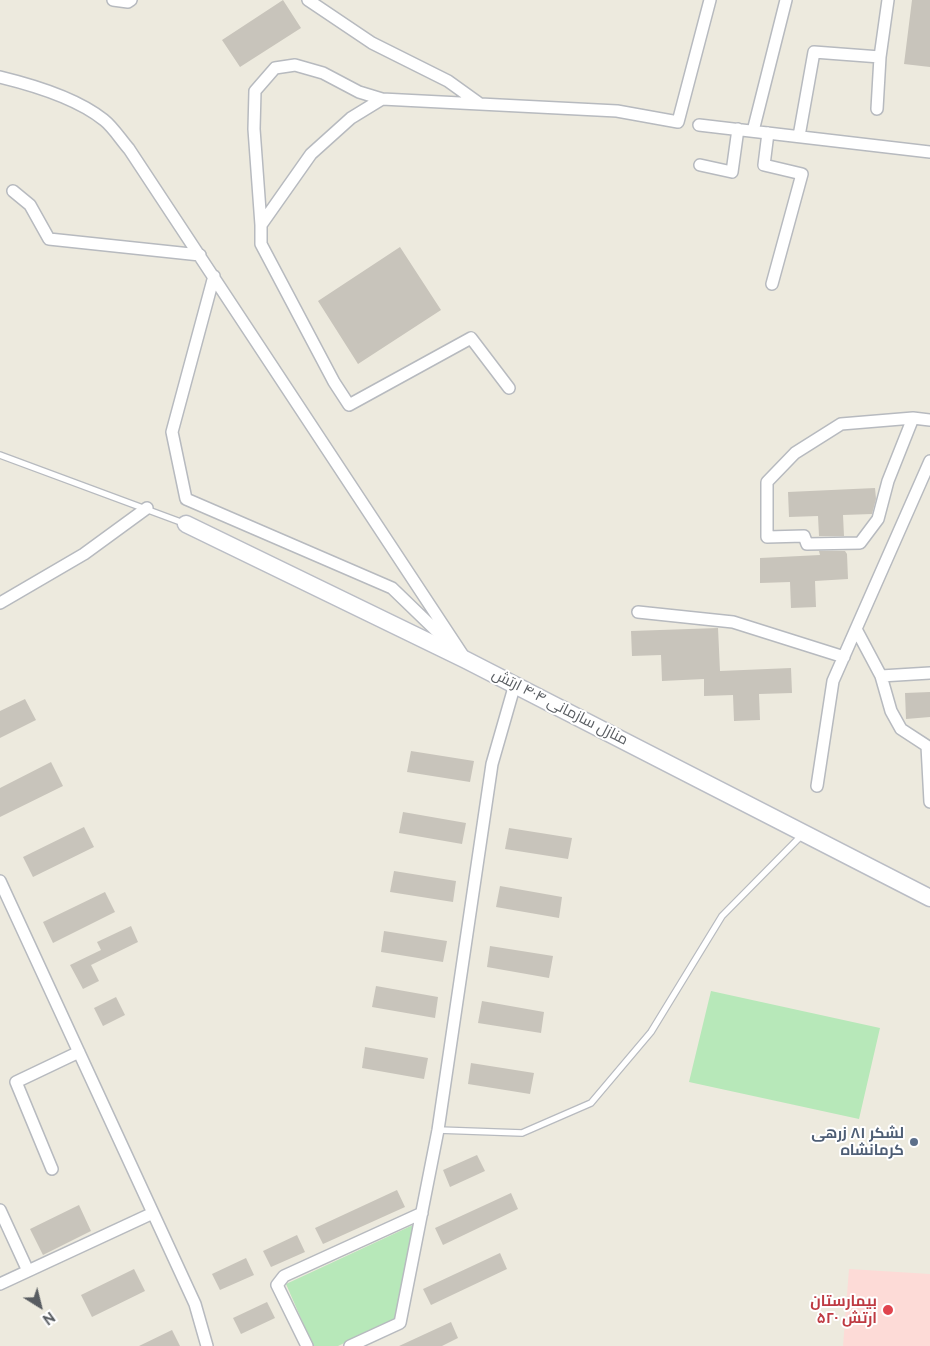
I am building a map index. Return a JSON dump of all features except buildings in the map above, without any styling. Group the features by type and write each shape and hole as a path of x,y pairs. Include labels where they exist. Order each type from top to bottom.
{"street":[{"path":"113,0 128,2 131,0"},
{"path":"308,0 372,43 448,81 480,104"},
{"path":"509,388 471,338 349,405 334,382 262,244 254,129 255,91 275,68 295,65 323,73 360,92 382,99 617,111 678,122 710,0"},
{"path":"753,131 786,0"},
{"path":"877,109 880,57 888,0"},
{"path":"799,136 814,52 880,57"},
{"path":"0,77 34,86 70,100 104,120 129,149 466,660"},
{"path":"261,225 311,154 351,118 382,99"},
{"path":"699,125 930,152"},
{"path":"700,166 732,172 738,129"},
{"path":"768,133 764,165 802,174 772,284"},
{"path":"13,191 30,205 49,239 200,255"},
{"path":"214,276 172,432 186,499 392,588 466,660"},
{"path":"913,418 888,481 878,519 860,543 807,544 804,536 767,537 767,482 795,452 841,424 913,418 930,420"},
{"path":"817,786 833,681 930,461"},
{"path":"0,603 84,554 148,508"},
{"name":"منازل سازمانی ۴۰۴ ارتش","path":"186,524 515,684 930,898"},
{"path":"638,612 733,622 844,657"},
{"path":"856,629 881,676 891,711 900,729 927,746 929,752 930,802"},
{"path":"881,676 930,673"},
{"path":"350,1346 400,1323 438,1130 492,764 515,684"},
{"path":"0,880 195,1304 207,1346"},
{"path":"52,1170 16,1082 79,1052"},
{"path":"0,1210 28,1271"},
{"path":"0,1284 153,1212"},
{"path":"307,1346 277,1285 284,1276 422,1213"}],"lane":[{"path":"0,455 148,508 186,524"},
{"path":"438,1130 522,1133 591,1103 651,1032 722,916 805,832"}],"shaded area":[{"name":"بیمارستان ۵۲۰ ارتش","path":"849,1269 930,1274 930,1346 843,1346"}],"green space":[{"path":"711,991 880,1028 859,1119 689,1082"},
{"path":"413,1225 396,1318 338,1346 313,1346 286,1284"}],"place":[{"name":"لشکر ۸۱ زرهی کرمانشاه","path":"914,1142"},
{"name":"بیمارستان ۵۲۰ ارتش","path":"888,1310"}]}
